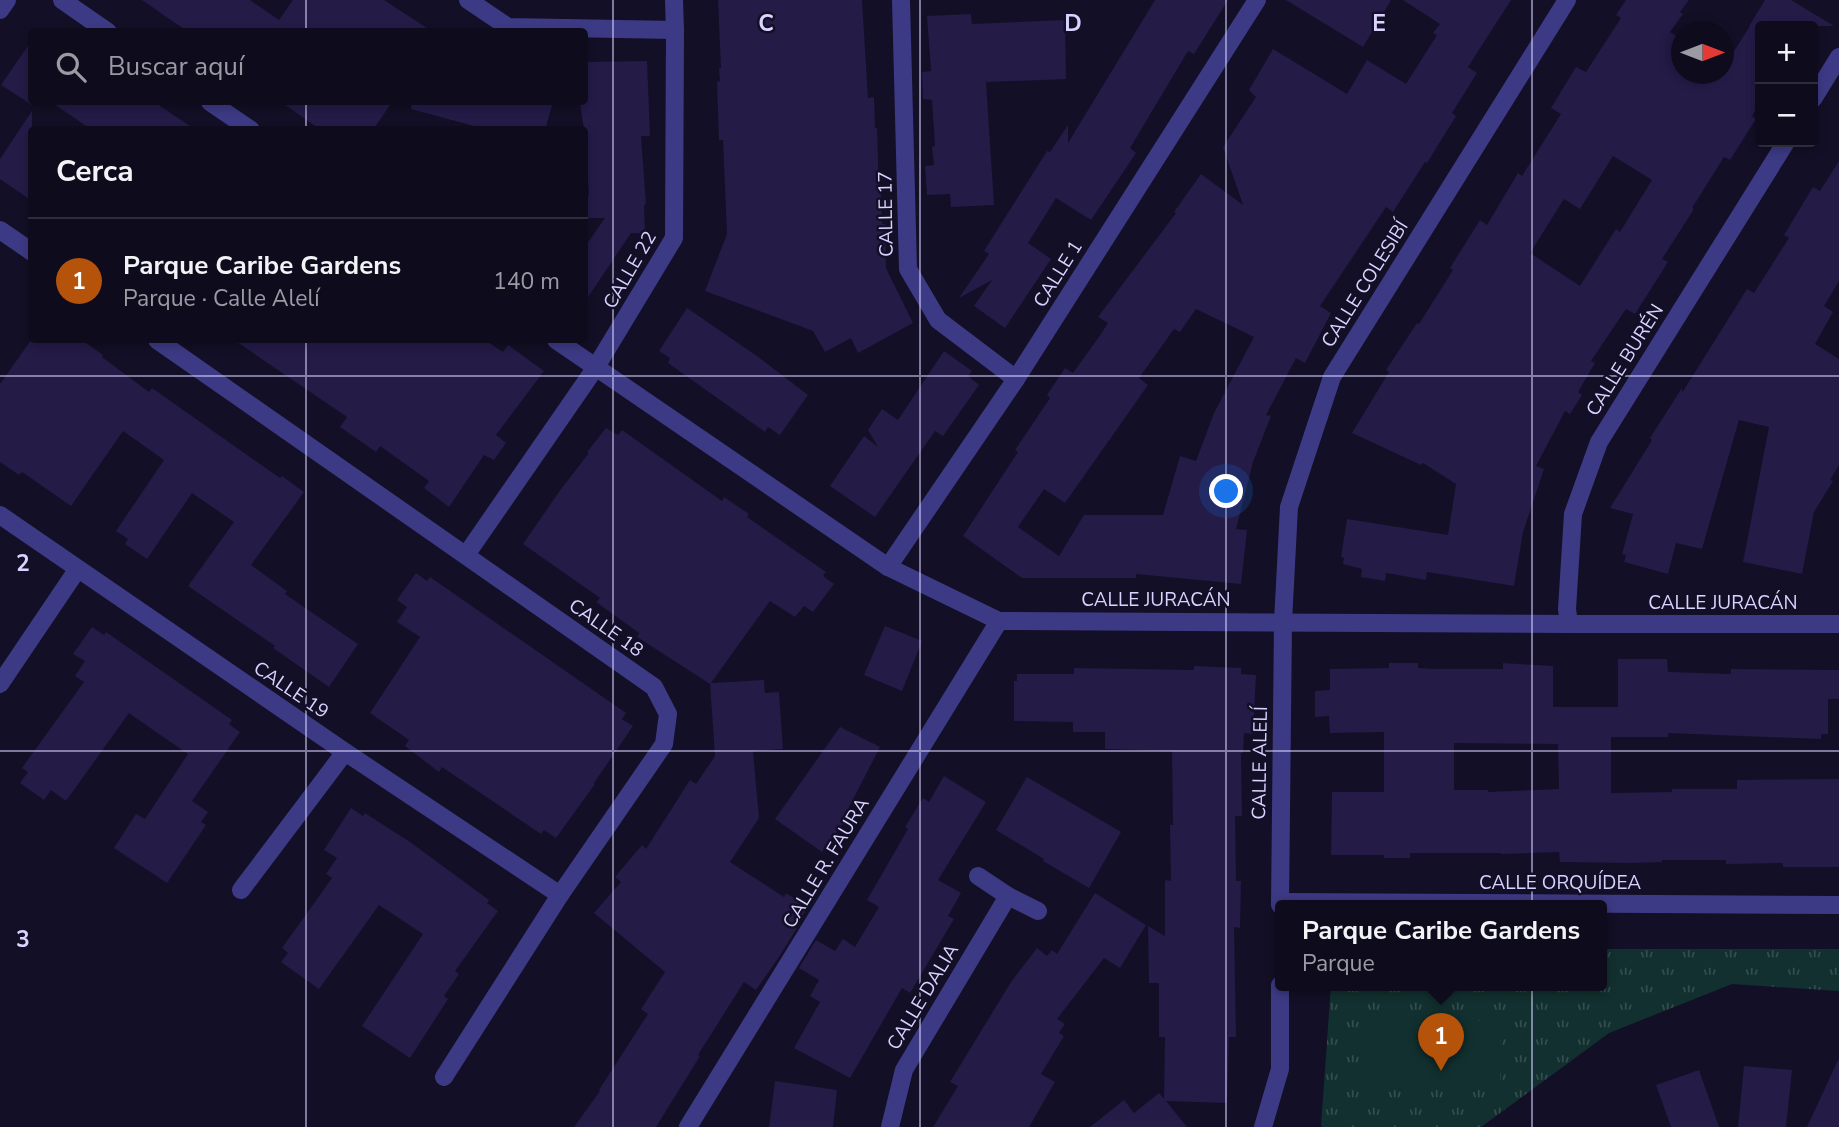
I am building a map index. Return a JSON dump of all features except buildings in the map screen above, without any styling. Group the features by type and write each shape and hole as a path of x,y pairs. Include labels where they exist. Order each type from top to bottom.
{"street":[{"path":"0,10 8,0"},
{"path":"62,0 102,28"},
{"path":"468,0 508,27 564,28"},
{"name":"CALLE 22","path":"466,555 596,367 674,238 674,0"},
{"name":"CALLE 17","path":"901,0 908,270 938,320 1016,379"},
{"name":"CALLE 1","path":"888,567 1016,379 1257,0"},
{"name":"CALLE COLESIBÍ","path":"1283,622 1289,507 1332,377 1567,0"},
{"path":"588,28 675,30"},
{"path":"1818,91 1839,57"},
{"path":"214,105 245,126"},
{"name":"CALLE BURÉN","path":"1569,624 1567,609 1573,514 1599,442 1783,147"},
{"path":"0,230 28,249"},
{"name":"CALLE 18","path":"161,343 654,687 667,714 664,744 560,895 444,1077"},
{"name":"CALLE JURACÁN","path":"560,343 888,567 999,621 1839,624"},
{"name":"CALLE 19","path":"0,515 345,752 560,895"},
{"path":"0,684 77,570"},
{"name":"CALLE R. FAURA","path":"688,1127 999,621"},
{"name":"CALLE ALELÍ","path":"1280,900 1283,622"},
{"path":"241,890 345,752"},
{"path":"978,876 1008,896 1038,911"},
{"name":"CALLE DALIA","path":"890,1127 904,1070 1008,896"},
{"name":"CALLE ORQUÍDEA","path":"1607,905 1839,905"},
{"path":"1263,1127 1280,1069 1280,991"}],"green space":[{"path":"1607,949 1839,949 1839,991 1732,984 1609,1033 1481,1127 1321,1126 1331,991 1607,991"},
{"path":"1363,1019 1501,1021 1500,1090 1362,1088"}],"place":[{"name":"Parque Caribe Gardens","path":"1441,1071"}]}
